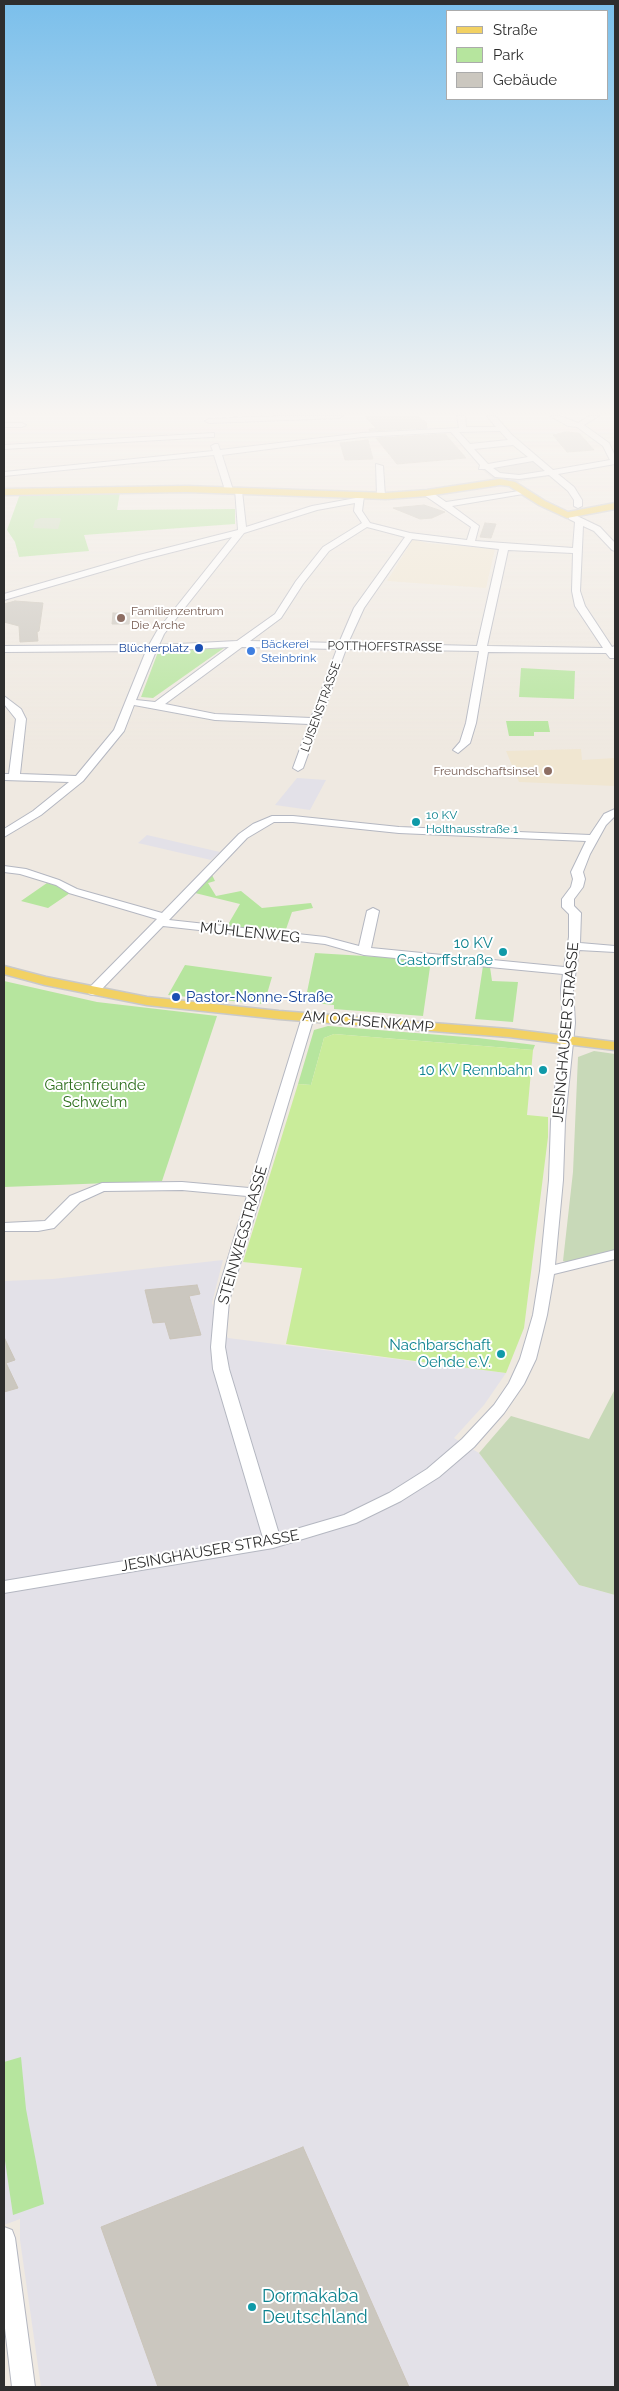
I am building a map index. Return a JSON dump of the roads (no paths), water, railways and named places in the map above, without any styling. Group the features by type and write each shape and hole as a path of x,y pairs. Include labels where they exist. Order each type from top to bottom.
{"main road":[{"name":"AM OCHSENKAMP","path":"4,970 93,991 147,1001 615,1046"}],"street":[{"path":"4,597 142,557 224,537 250,528"},
{"path":"157,705 278,616 299,583 326,549 360,528"},
{"path":"379,528 410,536 470,543 578,551"},
{"path":"470,543 475,528"},
{"path":"580,528 576,591 580,606 612,649 615,658"},
{"path":"594,528 615,548"},
{"path":"4,834 37,813 79,779 119,731 152,648 160,633 242,530"},
{"name":"LUISENSTRASSE","path":"298,768 343,646 360,608 410,536"},
{"path":"458,750 465,743 471,723 483,649 482,645 504,546"},
{"name":"POTTHOFFSTRASSE","path":"6,649 152,648 242,644 483,649 612,649"},
{"path":"4,663 6,649"},
{"path":"4,699 18,711 22,719 9,777 79,779"},
{"path":"131,702 157,705 215,717 316,721"},
{"name":"JESINGHAUSER STRASSE","path":"4,1587 273,1542 350,1520 395,1497 433,1473 468,1443 499,1409 516,1384 528,1360 540,1316 547,1271 556,1180 558,1121 569,1023 567,989 571,971 575,913 568,907 568,899 577,887 579,879 577,872 581,859 608,816 615,812"},
{"path":"93,991 219,860 257,826 272,819 293,818 375,828 594,838"},
{"path":"4,869 22,871 74,891 113,901 121,906 162,920"},
{"path":"364,951 373,911"},
{"name":"MÜHLENWEG","path":"162,920 340,944 364,951 571,971"},
{"path":"573,946 615,949"},
{"name":"STEINWEGSTRASSE","path":"273,1542 221,1369 218,1347 222,1300 308,1017"},
{"path":"4,1227 38,1227 49,1225 76,1199 102,1187 182,1186 255,1193"},
{"path":"547,1271 615,1255"},
{"path":"4,2238 24,2387"}],"place":[{"name":"Familienzentrum Die Arche","path":"121,618"},
{"name":"Blücherplatz","path":"199,648"},
{"name":"Bäckerei Steinbrink","path":"251,651"},
{"name":"Freundschaftsinsel","path":"548,771"},
{"name":"10 KV Holthausstraße 1","path":"416,822"},
{"name":"10 KV Castorffstraße","path":"503,952"},
{"name":"Pastor-Nonne-Straße","path":"176,997"},
{"name":"10 KV Rennbahn","path":"543,1070"},
{"name":"Nachbarschaft Oehde e.V.","path":"501,1354"},
{"name":"Dormakaba Deutschland","path":"252,2307"}],"park label":[{"name":"Gartenfreunde Schwelm","path":"95,1094"}]}
